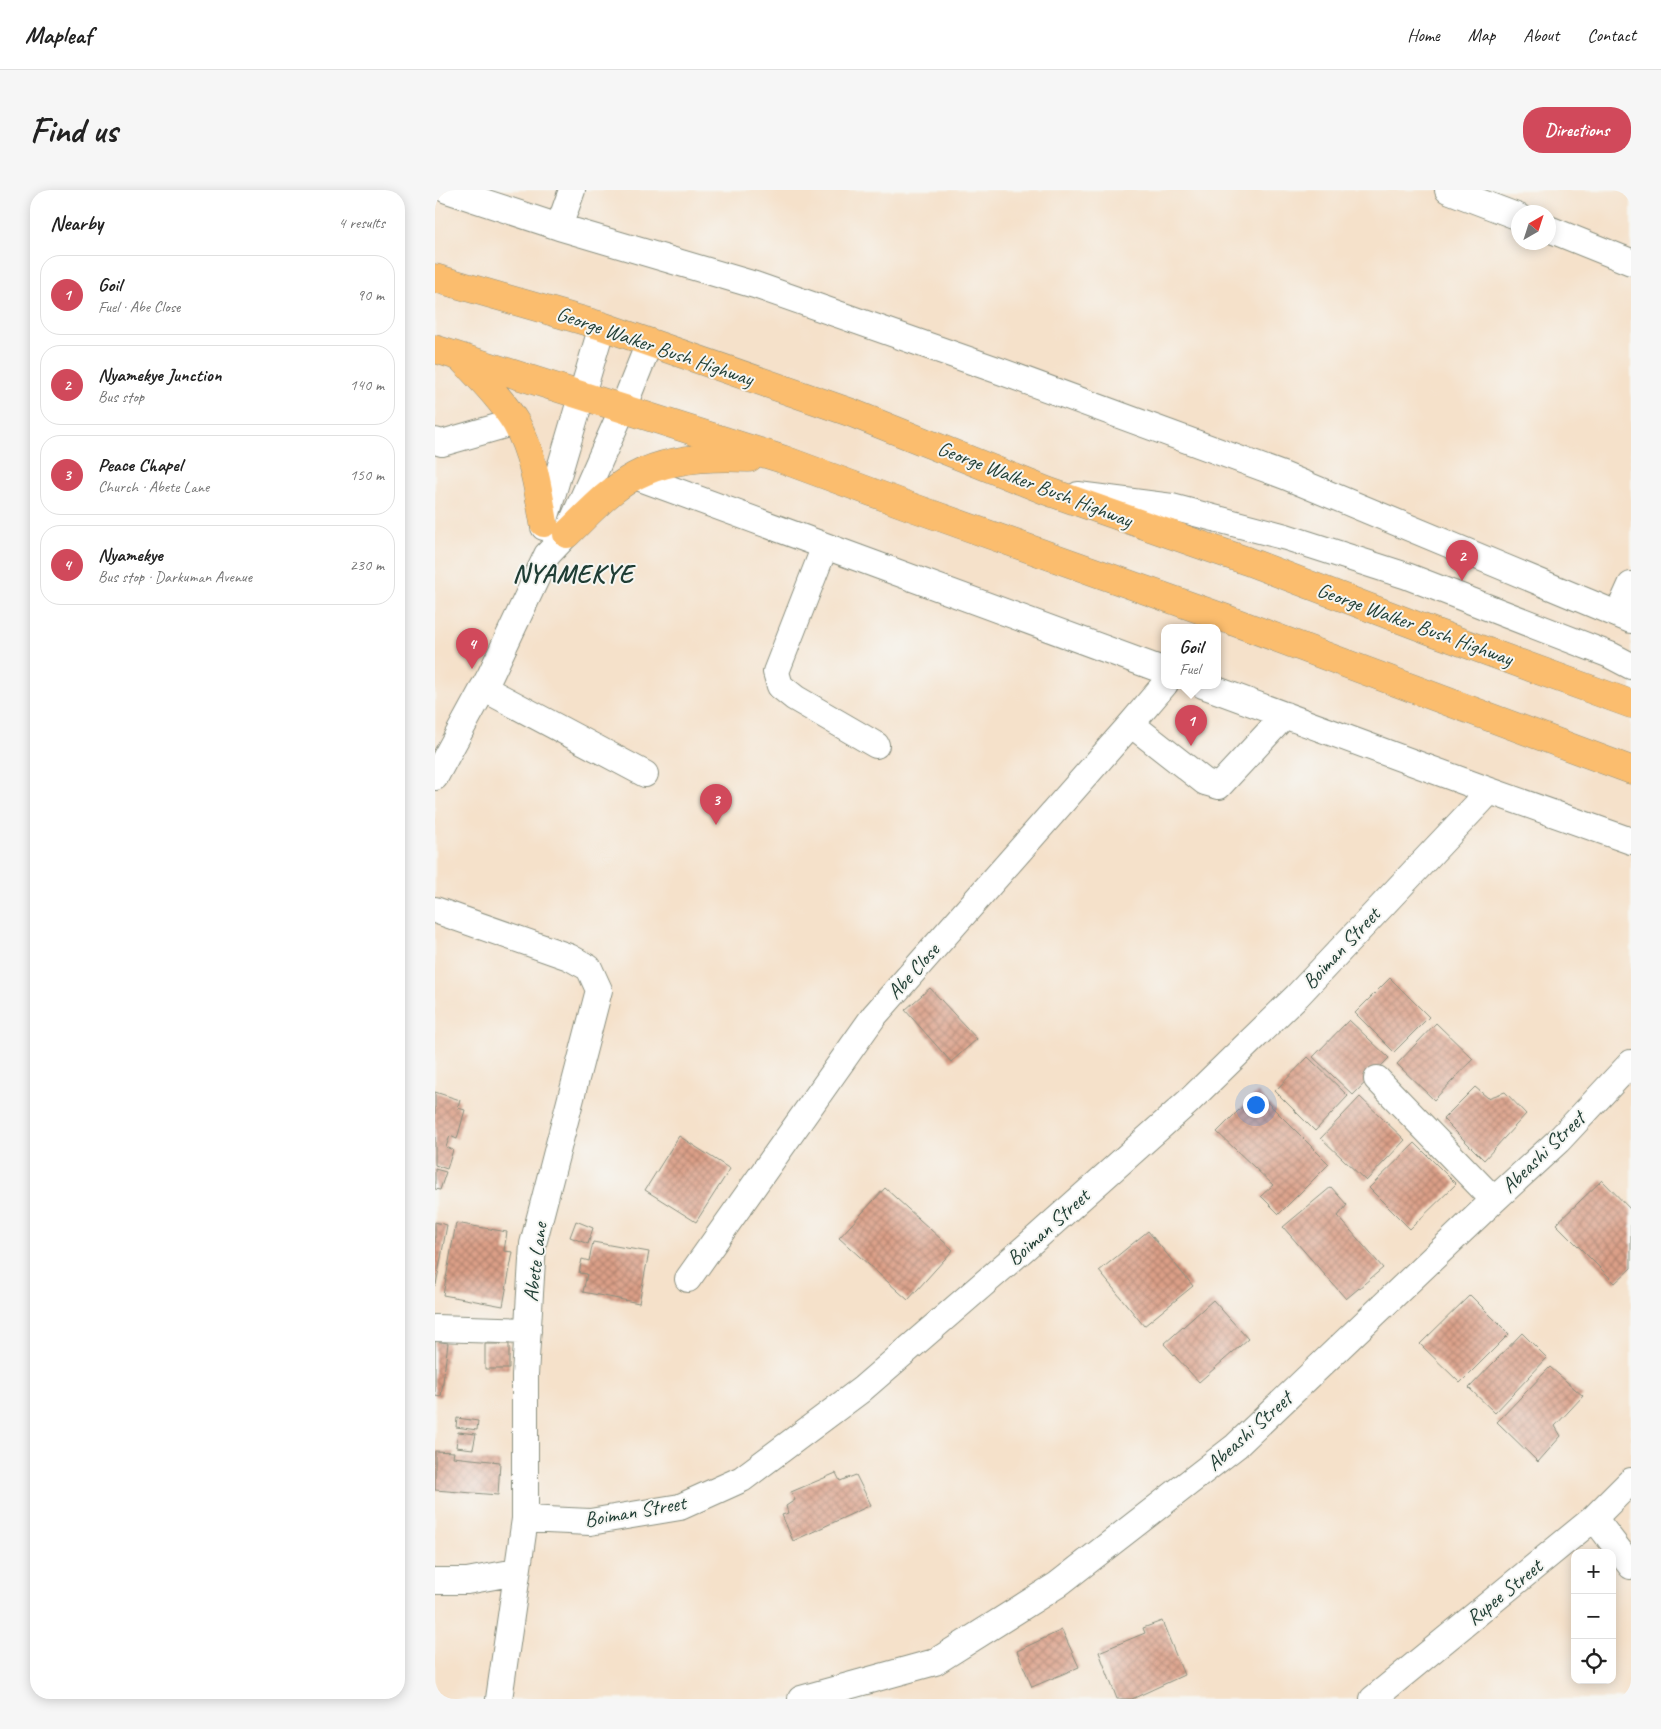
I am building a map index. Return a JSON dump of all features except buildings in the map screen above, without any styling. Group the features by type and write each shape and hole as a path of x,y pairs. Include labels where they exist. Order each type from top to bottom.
{"highway":[{"name":"George Walker Bush Highway","path":"435,278 602,326 852,413 1047,491 1247,561 1631,704"},
{"path":"435,349 782,459 1224,618 1631,770"},
{"path":"461,358 491,390 515,422 528,450 538,486 556,529 635,476 659,466 719,456 782,459"}],"street":[{"path":"447,190 559,227 755,285 1025,381 1285,476 1624,617 1631,585"},
{"path":"559,227 572,190"},
{"path":"1448,190 1511,214"},
{"path":"1556,232 1631,262"},
{"path":"435,777 483,688 547,555 556,529 569,439 602,326"},
{"path":"556,529 605,452 649,343"},
{"path":"435,442 442,442 515,422"},
{"path":"635,476 1161,670"},
{"path":"1047,491 1172,508 1286,537 1407,576 1610,655 1631,666"},
{"path":"825,546 776,672 780,686 795,698 876,745"},
{"path":"483,688 645,774"},
{"name":"Abe Close","path":"688,1279 874,1016 1161,689"},
{"path":"1214,689 1489,791 1631,841"},
{"path":"1131,724 1205,782 1219,786 1285,715"},
{"name":"Boiman Street","path":"525,1519 590,1522 680,1507 742,1479 861,1390 1019,1253 1188,1102 1297,996 1489,791"},
{"name":"Abete Lane","path":"435,910 569,956 589,968 599,990 533,1244 525,1375 525,1519 499,1699"},
{"name":"Abeashi Street","path":"801,1699 935,1662 1057,1585 1236,1446 1558,1141 1631,1063"},
{"path":"1377,1079 1494,1200"},
{"path":"435,1328 528,1331"},
{"name":"Rupee Street","path":"1373,1699 1594,1518 1631,1481"},
{"path":"1594,1518 1631,1566"},
{"path":"435,1581 467,1581 516,1572"}],"place":[{"name":"Nyamekye Junction","path":"1462,581"},
{"name":"Nyamekye","path":"472,669"},
{"name":"Goil","path":"1191,746"},
{"name":"Peace Chapel","path":"716,825"}],"district":[{"name":"NYAMEKYE","path":"573,573"}]}
